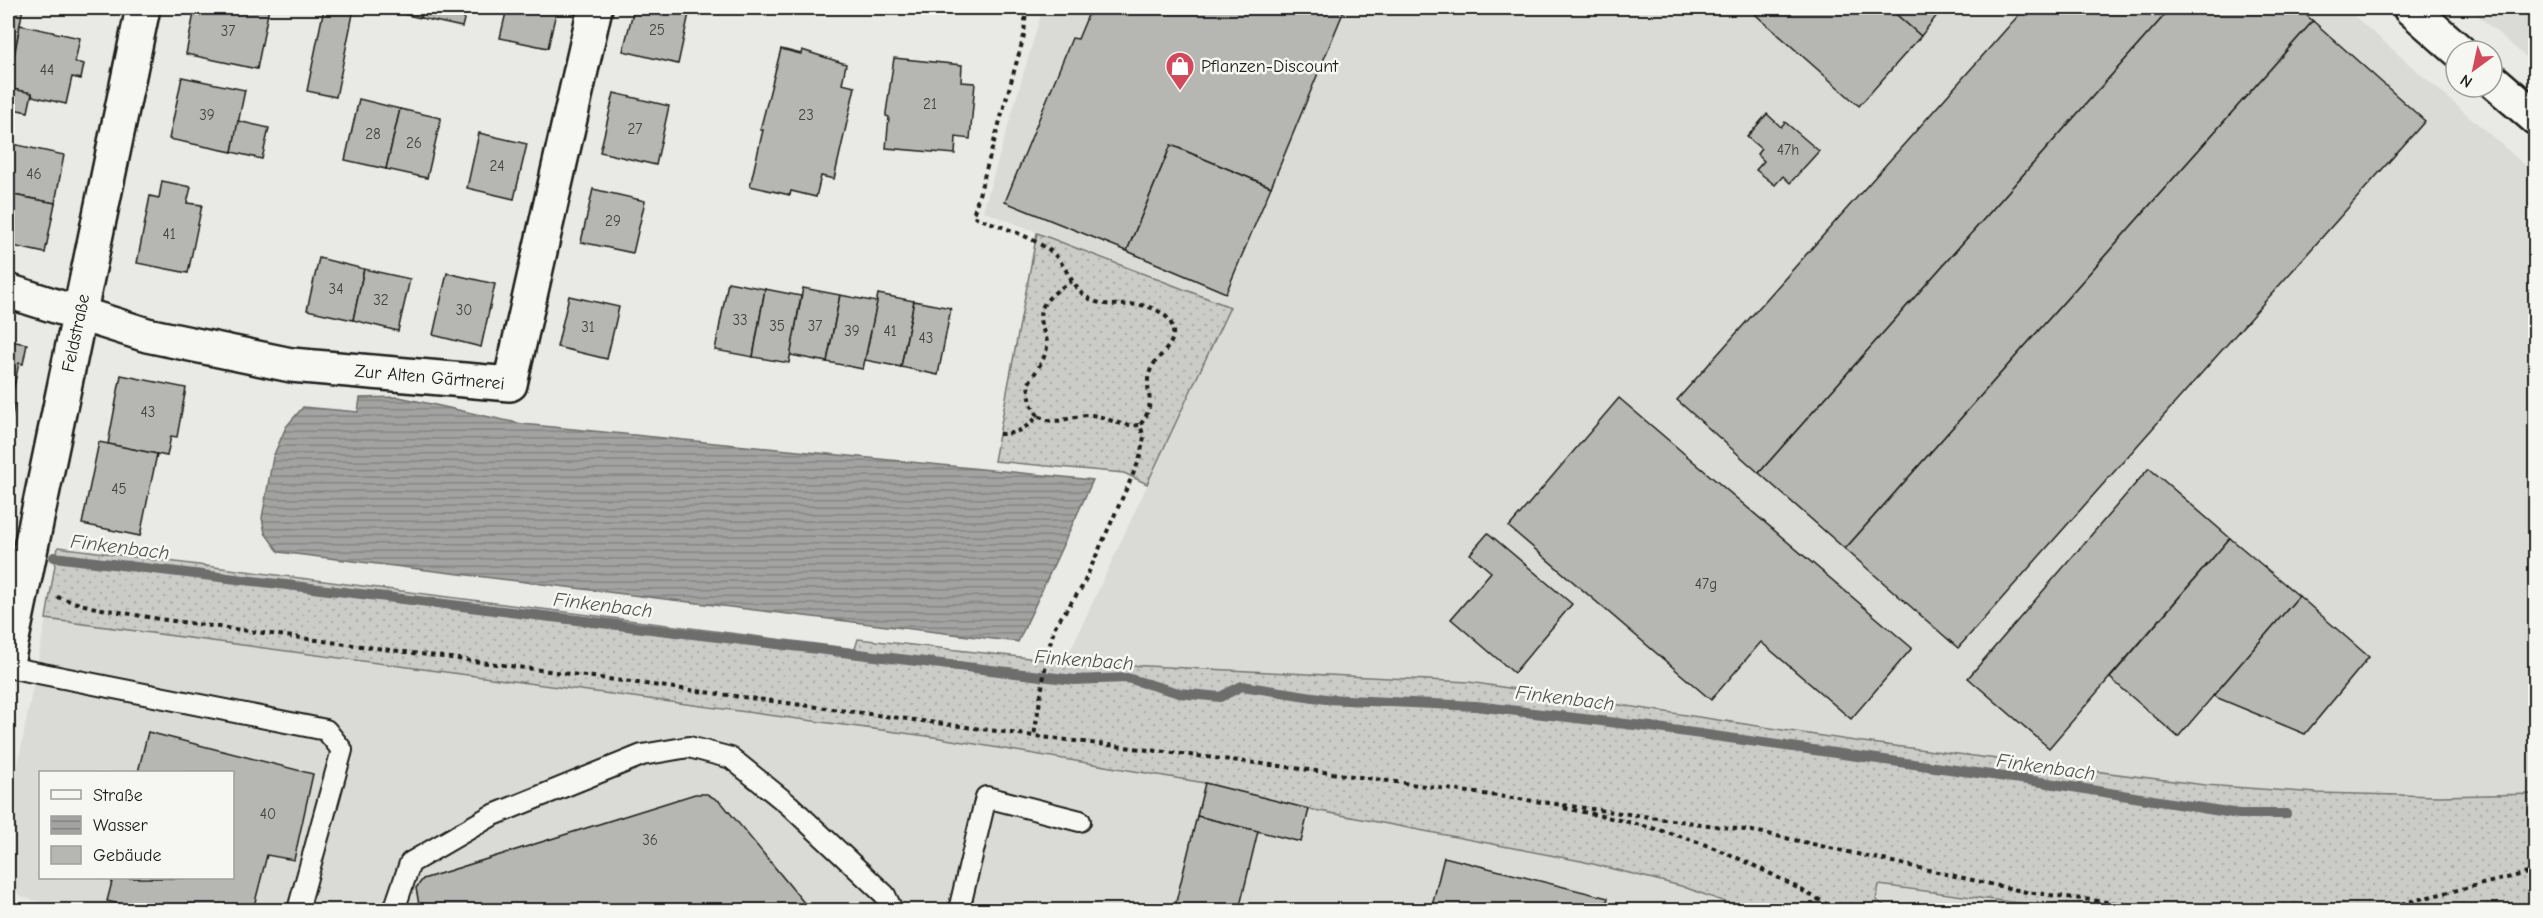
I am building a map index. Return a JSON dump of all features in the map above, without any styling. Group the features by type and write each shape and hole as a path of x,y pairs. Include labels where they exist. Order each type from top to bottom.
{"street":[{"name":"Feldstraße","path":"8,658 143,8"},
{"name":"Zur Alten Gärtnerei","path":"79,312 147,335 291,365 510,384 595,8"},
{"path":"2410,8 2445,39"},
{"path":"2504,91 2535,118"},
{"path":"8,291 79,312"}],"lane":[{"path":"8,667 326,730 342,750 298,910"},
{"path":"394,910 410,863 491,816 642,755 689,747 731,758 756,778 789,805 885,895 892,910"},
{"path":"959,910 986,797 1080,821"}],"path":[{"path":"1026,8 1024,36 974,216 1034,241 1051,251 1067,270 1079,290 1094,301 1135,303 1154,307 1170,319 1173,335 1168,346 1150,370 1148,384 1150,406 1148,414 1140,425"},
{"path":"1072,281 1056,291 1044,303 1040,316 1048,344 1046,353 1028,386 1031,404 1038,416 1047,422 1089,415 1125,426 1140,425"},
{"path":"999,434 1014,434 1024,429 1038,416"},
{"path":"1034,736 1048,651 1055,626 1082,587 1139,461 1144,437 1140,425"},
{"path":"23,588 92,607 159,619 1034,736 1280,766 1758,832 2026,892 2172,910"},
{"path":"1528,800 1629,821 1706,846 1788,882 1837,910"},
{"path":"2375,910 2535,871"}],"shaded area":[{"path":"1043,8 2345,8 2444,94 2444,99 2449,99 2535,174 2535,794 2439,796 2317,793 2205,785 1855,741 1469,682 1065,662 1230,307 983,211"},
{"path":"2469,8 2535,8 2535,65"},
{"path":"1037,233 1230,307 1147,484 1124,473 994,461"},
{"path":"58,547 855,649 858,639 1065,662 1469,682 1855,741 2205,785 2317,793 2439,796 2535,794 2535,906 2517,910 2072,910 1879,885 1876,900 1891,910 1747,910 1681,886 1581,861 1309,809 1205,783 934,737 46,619"},
{"path":"46,619 934,737 1205,783 1309,809 1581,861 1681,886 1747,910 65,910 20,896 9,883 8,858 12,833 8,831 8,816"},
{"path":"1879,885 2072,910 1891,910 1876,900"}],"water":[{"path":"399,397 522,424 1093,480 1018,642 279,552 265,533 262,518 273,457 286,427 303,407 358,412 360,398"}],"building":[{"path":"8,8 23,8 15,51 8,49"},
{"path":"195,8 269,8 257,69 186,54"},
{"path":"324,8 354,9 336,97 307,91"},
{"path":"375,8 423,8 421,18"},
{"path":"423,8 467,8 462,27 421,18"},
{"path":"507,8 557,8 548,48 500,38"},
{"path":"634,8 690,9 678,64 623,51"},
{"name":"Pflanzen-Discount","path":"1091,8 1345,8 1271,187 1171,145 1127,251 1005,202 1072,38 1078,39"},
{"path":"1748,8 1889,8 1921,36 1859,106"},
{"path":"1889,8 1930,8 1938,14 1921,36"},
{"path":"2025,8 2171,8 1759,473 1677,400"},
{"path":"2171,8 2298,8 2313,21 1845,549 1759,473"},
{"path":"2313,21 2425,121 1958,648 1845,549"},
{"path":"20,25 80,38 75,62 84,64 81,79 72,77 66,104 8,88"},
{"path":"781,49 801,54 802,50 846,64 842,84 855,87 834,179 821,176 816,197 791,191 790,195 750,186 763,130 760,130"},
{"path":"894,58 962,65 961,82 975,83 970,139 956,137 955,154 886,148 889,117 886,113"},
{"path":"182,77 245,90 232,152 169,139"},
{"path":"8,88 32,93 28,112 8,108"},
{"path":"614,93 669,106 656,165 600,152"},
{"path":"359,99 400,109 386,169 345,160"},
{"path":"400,109 441,118 427,178 386,169"},
{"path":"1767,114 1781,127 1785,122 1819,151 1790,183 1783,176 1775,185 1756,170 1764,161 1757,154 1761,149 1747,137"},
{"path":"238,121 269,128 262,159 232,152"},
{"path":"479,133 527,144 514,199 467,188"},
{"path":"8,143 64,155 55,203 8,194"},
{"path":"1171,145 1271,187 1226,293 1127,251"},
{"path":"162,181 191,187 187,203 202,205 188,273 137,263 150,196 159,198"},
{"path":"593,189 645,201 633,253 581,242"},
{"path":"8,194 55,203 45,253 8,245"},
{"path":"319,258 364,269 353,320 307,310"},
{"path":"364,269 410,279 398,331 353,320"},
{"path":"447,273 495,284 481,347 433,335"},
{"path":"728,282 765,289 753,357 715,350"},
{"path":"803,288 840,295 827,362 790,355"},
{"path":"765,289 801,296 789,363 753,357"},
{"path":"878,294 914,301 901,367 865,360"},
{"path":"840,295 877,302 863,369 827,362"},
{"path":"569,296 619,307 607,359 557,347"},
{"path":"914,301 951,308 938,375 901,367"},
{"path":"8,336 10,341 27,344 23,364 19,363 15,382 8,381"},
{"path":"121,375 186,388 177,437 171,436 167,456 108,444"},
{"path":"8,381 15,382 10,404 14,405 11,422 8,422"},
{"path":"1619,398 1912,648 1851,719 1761,642 1711,700 1509,527"},
{"path":"99,442 157,454 140,536 82,524"},
{"path":"2149,468 2230,538 2049,748 1968,678"},
{"path":"1488,533 1572,604 1514,673 1451,619 1491,572 1470,554"},
{"path":"2230,538 2299,596 2178,737 2110,678"},
{"path":"2299,596 2369,657 2305,734 2213,696"},
{"path":"148,732 313,774 294,860 267,855 253,910 144,910 107,901 113,879 234,879 234,771 138,771"},
{"path":"1205,783 1309,809 1301,842 1197,816"},
{"path":"695,794 707,794 721,802 810,910 420,910 416,888 423,879"},
{"path":"1197,816 1258,831 1239,910 1174,910"},
{"path":"1444,857 1608,898 1605,910 1431,910"}],"waterway":[{"name":"Finkenbach","path":"54,557 1074,680 1127,678 1179,693 1220,697 1242,686 1326,699 1476,706 1651,727 2048,783 2239,814 2286,814"}],"place":[{"name":"Pflanzen-Discount","path":"1180,92"}]}
